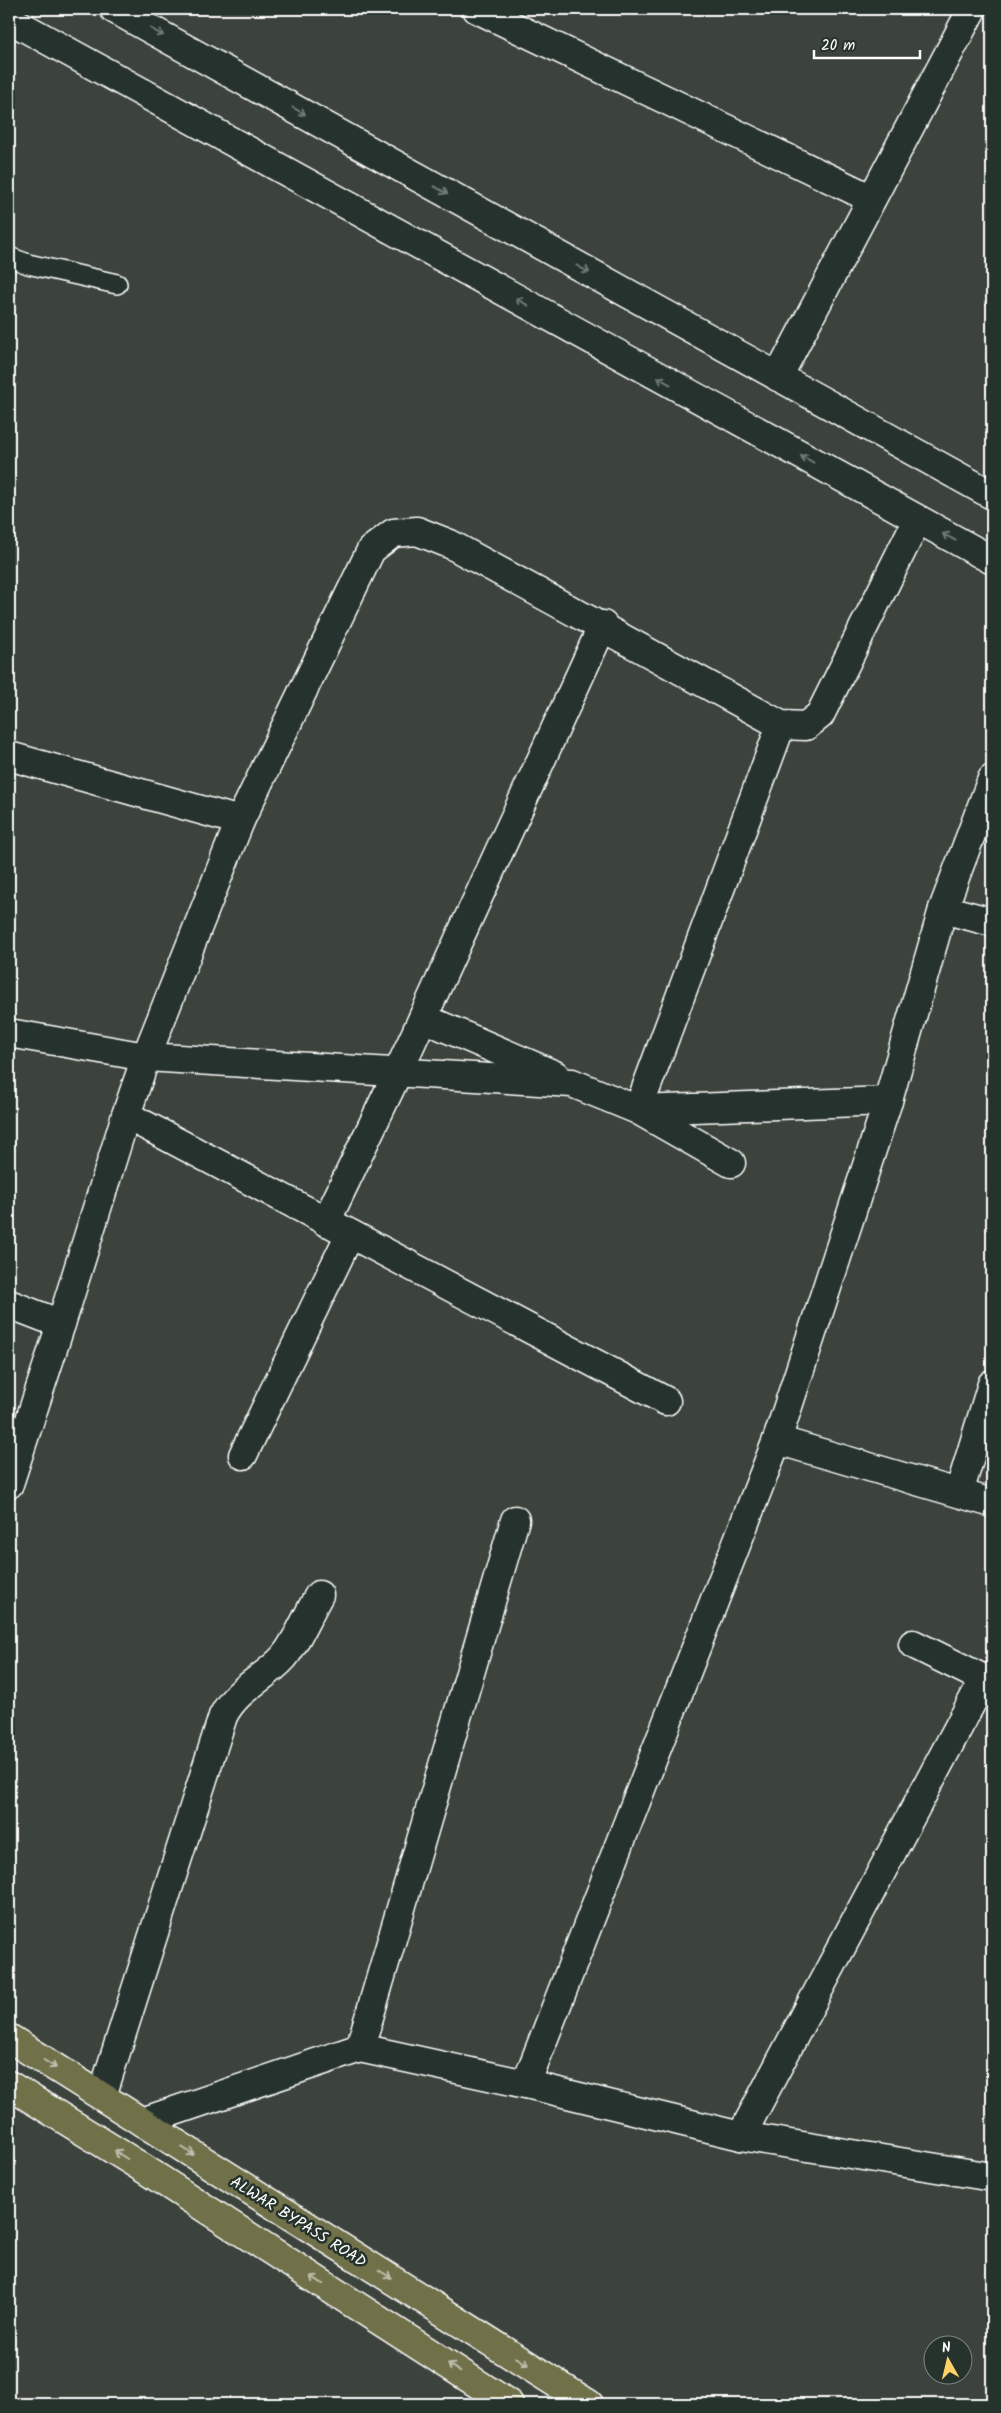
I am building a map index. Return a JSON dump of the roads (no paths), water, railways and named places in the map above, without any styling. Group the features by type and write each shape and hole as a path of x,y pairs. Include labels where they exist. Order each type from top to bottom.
{"main road":[{"name":"ALWAR BYPASS ROAD","path":"9,2038 589,2404"},
{"path":"9,2085 138,2165 509,2404"}],"street":[{"path":"114,9 992,495"},
{"path":"477,9 870,198"},
{"path":"778,377 870,198 972,9"},
{"path":"9,20 992,560"},
{"path":"9,1484 146,1057 240,821 371,550 393,533 417,531 450,544 603,625 781,725 806,726 820,715 917,520"},
{"path":"326,1222 398,1072 603,625"},
{"path":"638,1110 781,725"},
{"path":"9,756 240,821"},
{"path":"526,2084 777,1440 888,1101 943,909 992,779"},
{"path":"943,909 992,922"},
{"path":"423,1018 638,1110 731,1163"},
{"path":"9,1033 146,1057 572,1083"},
{"path":"638,1110 888,1101"},
{"path":"126,1115 666,1401"},
{"path":"243,1454 350,1234"},
{"path":"9,1304 61,1324"},
{"path":"960,1493 992,1384"},
{"path":"777,1440 992,1503"},
{"path":"360,2048 515,1520"},
{"path":"102,2096 223,1716 231,1700 272,1669 286,1655 318,1596"},
{"path":"741,2136 988,1681 913,1644"},
{"path":"142,2122 360,2048 526,2084 741,2136 992,2177"}],"lane":[{"path":"9,256 28,264 117,284"}]}
